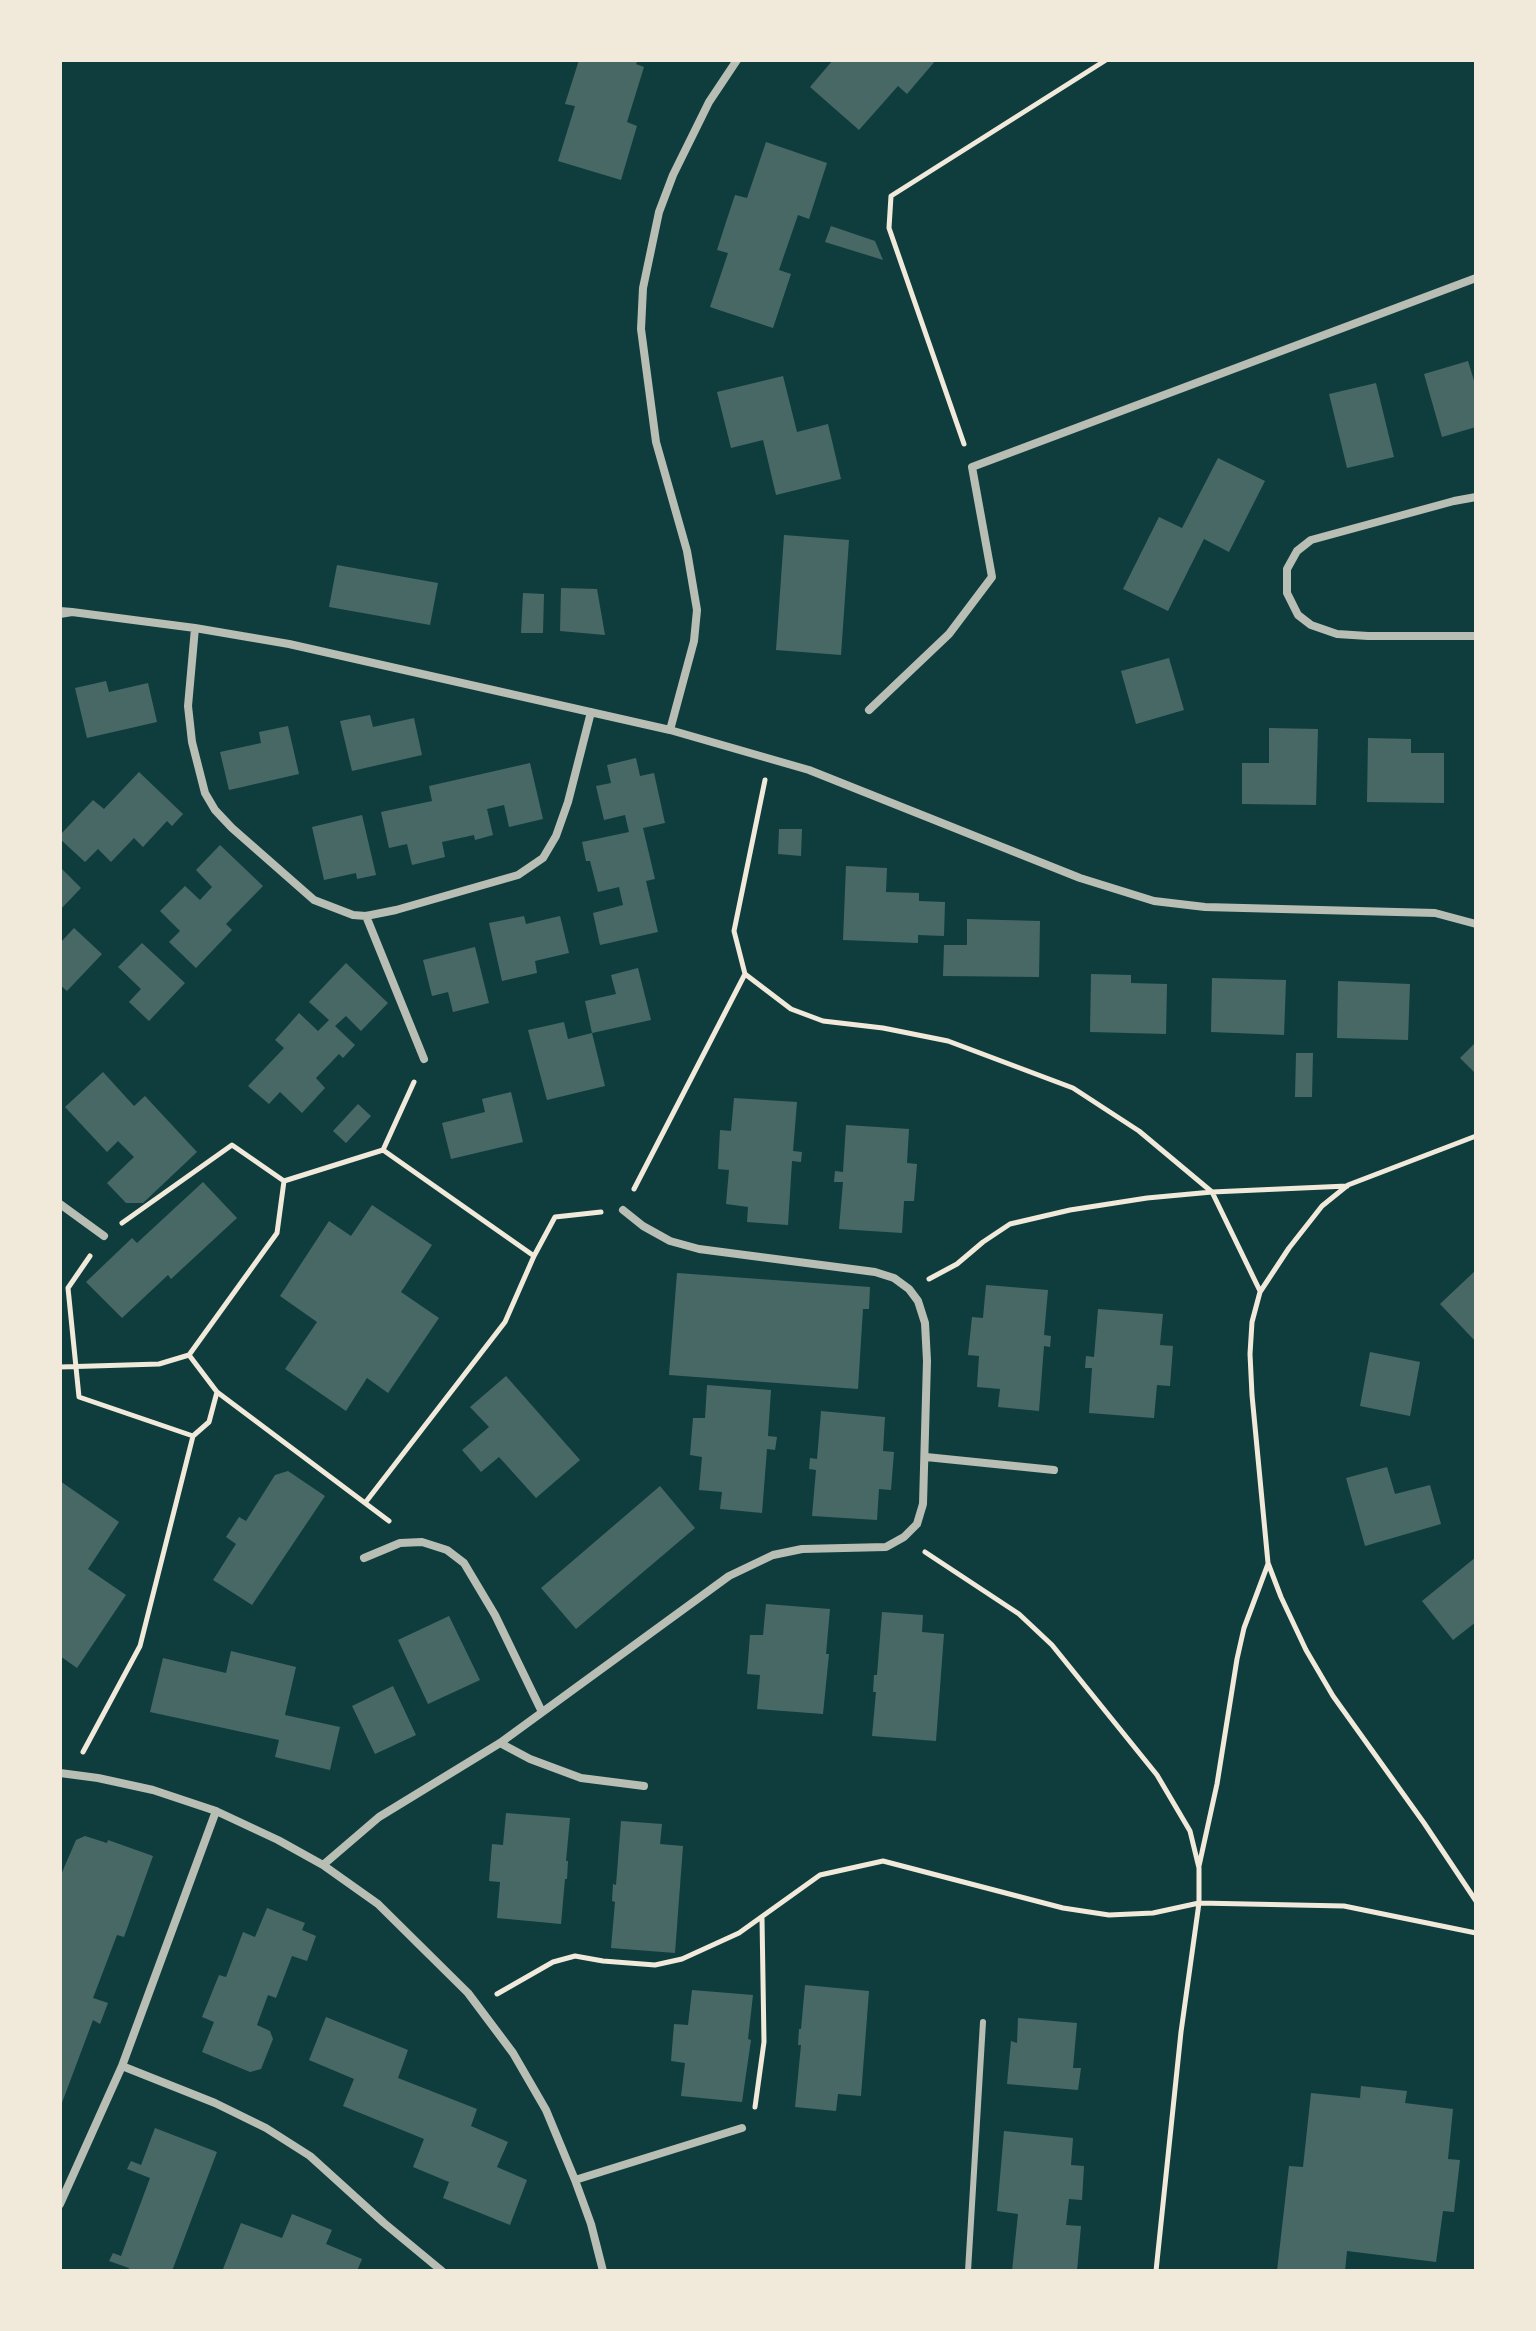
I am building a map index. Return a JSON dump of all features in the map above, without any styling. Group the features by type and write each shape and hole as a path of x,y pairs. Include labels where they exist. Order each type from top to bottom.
{"street":[{"path":"670,730 694,641 697,610 687,551 654,429 641,329 643,288 659,212 673,175 709,102 737,60"},
{"path":"869,710 949,634 992,577 972,467 1476,278"},
{"path":"1476,497 1311,540 1297,551 1287,569 1287,593 1298,615 1311,625 1337,634 1476,636"},
{"path":"60,612 195,628 340,654 670,730 809,770 1080,878 1154,901 1205,907 1435,913 1476,924"},
{"path":"195,628 188,706 194,756 205,793 215,810 232,828 314,900 353,915 366,916 518,875 543,858 556,836 568,802 591,712"},
{"path":"366,916 424,1059"},
{"path":"60,1204 104,1236"},
{"path":"323,1865 379,1817 500,1743 729,1576 773,1555 802,1549 886,1547 904,1537 917,1524 923,1504 926,1457 927,1361 925,1323 918,1301 909,1289 894,1278 875,1272 699,1249 670,1241 623,1210"},
{"path":"926,1457 1054,1470"},
{"path":"364,1558 400,1543 416,1542 447,1550 464,1563 495,1615 542,1712"},
{"path":"500,1743 530,1759 581,1778 644,1786"},
{"path":"60,1773 153,1790 216,1811 323,1865 378,1904 478,2006 513,2053 546,2110 575,2180 603,2271"},
{"path":"60,2204 122,2066 216,1811"},
{"path":"122,2066 215,2103 266,2128 310,2156 442,2271"},
{"path":"575,2180 742,2128"}],"lane":[{"path":"968,2271 983,2022"}],"path":[{"path":"972,467 889,228 891,196 1106,60"},
{"path":"769,760 734,931 745,974 791,1009 812,1017 948,1041 1073,1088 1139,1131 1212,1192 1260,1292"},
{"path":"365,1503 505,1322 555,1217 623,1210 745,974"},
{"path":"284,1181 383,1150 424,1059"},
{"path":"1476,1136 1348,1185 1322,1206 1260,1292 1252,1322 1252,1395 1268,1563 1306,1650 1333,1696 1476,1901"},
{"path":"193,1436 79,1397 68,1288 104,1236 232,1145 284,1181"},
{"path":"383,1150 534,1256"},
{"path":"60,1367 159,1364 189,1355 277,1233 284,1181"},
{"path":"909,1289 957,1264 1010,1224 1085,1208 1212,1192 1348,1185"},
{"path":"189,1355 217,1392 416,1542"},
{"path":"71,1774 140,1646 193,1436 209,1422 217,1392"},
{"path":"904,1537 1019,1614 1052,1645 1157,1775 1190,1831 1199,1868"},
{"path":"1156,2271 1181,2032 1199,1903 1199,1868 1244,1628 1268,1563"},
{"path":"478,2006 553,1962 575,1956 655,1965 682,1959 739,1933 820,1875 883,1861 1063,1908 1109,1915 1153,1913 1199,1903 1344,1906 1476,1933"},
{"path":"742,2128 755,2109 764,2042 762,1917"}],"building":[{"path":"579,60 638,60 636,64 644,67 627,122 637,126 621,180 558,161 575,106 565,104"},
{"path":"833,60 936,60 907,94 898,86 859,130 810,87"},
{"path":"766,142 827,163 809,219 798,215 779,270 791,274 773,328 710,307 728,253 717,250 735,195 747,198"},
{"path":"831,226 875,241 883,260 825,242"},
{"path":"1468,361 1476,387 1476,427 1442,437 1424,374"},
{"path":"783,376 797,432 828,424 841,479 776,495 763,440 731,448 717,392"},
{"path":"1376,383 1394,457 1347,468 1329,394"},
{"path":"1218,458 1265,481 1229,552 1204,539 1168,611 1123,589 1159,517 1182,528"},
{"path":"784,535 849,540 841,655 776,650"},
{"path":"337,565 438,583 430,625 329,607"},
{"path":"561,588 597,589 605,635 560,631"},
{"path":"523,593 544,594 543,633 521,633"},
{"path":"1169,658 1184,710 1136,724 1121,671"},
{"path":"106,681 109,692 148,683 157,722 87,738 75,688"},
{"path":"370,715 373,727 414,718 422,755 352,771 340,721"},
{"path":"288,726 299,774 229,790 220,752 261,743 259,732"},
{"path":"1269,728 1318,729 1316,805 1242,804 1242,763 1269,763"},
{"path":"1368,738 1411,739 1411,753 1444,753 1444,803 1367,802"},
{"path":"636,758 640,776 654,773 665,823 643,828 655,879 646,881 658,932 600,945 593,913 623,905 619,887 598,892 582,842 629,832 625,815 604,820 596,786 611,783 607,765"},
{"path":"530,763 543,819 509,827 504,805 487,809 493,835 475,840 474,835 442,842 445,857 412,865 407,844 389,848 381,812 432,801 429,786"},
{"path":"139,772 183,814 172,826 167,821 143,847 134,838 111,862 98,849 85,862 60,839 60,835 93,800 104,809"},
{"path":"362,815 376,875 357,879 356,873 324,880 312,827"},
{"path":"779,829 802,829 801,856 778,854"},
{"path":"220,845 263,886 226,924 232,930 196,968 169,942 180,931 160,911 185,886 200,900 212,887 196,870"},
{"path":"846,866 887,868 886,892 919,893 919,901 945,902 944,936 918,935 918,943 843,940"},
{"path":"60,867 81,888 60,910"},
{"path":"524,916 526,924 560,916 569,953 535,961 537,973 502,981 489,923"},
{"path":"967,919 1040,921 1039,977 943,976 944,945 967,945"},
{"path":"74,928 102,954 67,991 60,985 60,943"},
{"path":"142,943 185,983 149,1021 129,1002 141,989 118,967"},
{"path":"475,947 489,1003 453,1012 448,992 432,996 423,960"},
{"path":"346,963 388,1003 361,1031 346,1016 335,1026 355,1045 343,1058 339,1054 316,1078 325,1088 302,1113 280,1092 269,1104 248,1086 284,1048 275,1040 299,1013 318,1031 329,1020 309,1002"},
{"path":"638,968 651,1020 592,1033 585,1001 616,994 611,975"},
{"path":"1091,974 1131,975 1131,983 1167,984 1166,1034 1090,1032"},
{"path":"1212,978 1286,980 1284,1035 1211,1032"},
{"path":"1338,981 1410,984 1408,1040 1337,1038"},
{"path":"564,1022 568,1039 592,1033 605,1086 547,1100 528,1030"},
{"path":"1476,1042 1476,1074 1460,1058"},
{"path":"1296,1053 1313,1053 1312,1097 1295,1097"},
{"path":"103,1072 134,1106 145,1096 197,1152 143,1203 126,1203 107,1183 134,1157 118,1141 107,1152 65,1107"},
{"path":"511,1092 523,1142 451,1159 442,1123 485,1112 482,1099"},
{"path":"734,1098 797,1102 793,1151 802,1152 801,1162 792,1161 788,1225 747,1222 748,1207 726,1204 729,1170 718,1169 720,1130 731,1131"},
{"path":"358,1104 371,1116 346,1143 333,1131"},
{"path":"846,1125 909,1129 907,1163 917,1164 914,1201 904,1201 902,1233 839,1229 843,1182 834,1182 835,1171 843,1172"},
{"path":"203,1182 237,1218 171,1279 168,1275 122,1318 86,1282 132,1238 137,1243"},
{"path":"372,1205 432,1245 401,1292 439,1318 388,1393 367,1378 346,1411 285,1369 317,1322 280,1296 329,1221 351,1236"},
{"path":"1476,1270 1476,1342 1440,1304"},
{"path":"677,1273 870,1287 869,1309 863,1309 858,1389 669,1375"},
{"path":"986,1285 1048,1290 1044,1335 1051,1336 1050,1347 1044,1346 1039,1411 998,1407 1000,1389 977,1387 979,1356 968,1355 972,1317 983,1318"},
{"path":"1098,1309 1163,1314 1160,1345 1173,1346 1170,1386 1157,1385 1154,1418 1089,1413 1092,1368 1085,1368 1086,1356 1094,1357"},
{"path":"1370,1352 1420,1362 1410,1416 1360,1406"},
{"path":"506,1376 580,1460 536,1498 499,1457 481,1472 462,1450 489,1427 470,1407"},
{"path":"707,1385 771,1390 768,1436 777,1437 775,1450 767,1449 762,1513 720,1509 722,1492 699,1490 702,1457 690,1455 693,1418 705,1418"},
{"path":"821,1411 885,1417 883,1451 894,1452 891,1490 879,1489 877,1520 812,1516 816,1470 809,1469 810,1458 817,1459"},
{"path":"1387,1467 1395,1494 1430,1485 1441,1524 1365,1546 1346,1478"},
{"path":"288,1471 325,1496 252,1605 213,1580 236,1544 226,1537 239,1517 246,1521 275,1475"},
{"path":"60,1481 119,1522 88,1569 126,1595 77,1668 60,1656"},
{"path":"660,1486 695,1528 576,1629 541,1588"},
{"path":"1476,1557 1476,1622 1453,1640 1422,1601"},
{"path":"766,1604 830,1609 823,1714 757,1709 760,1675 747,1674 750,1635 763,1635"},
{"path":"882,1612 923,1615 922,1632 944,1634 936,1741 872,1736 876,1692 873,1692 874,1675 877,1675"},
{"path":"449,1616 480,1680 428,1704 398,1640"},
{"path":"231,1651 296,1667 285,1715 340,1727 330,1770 275,1757 279,1740 150,1712 163,1658 226,1673"},
{"path":"393,1686 416,1735 375,1754 352,1706"},
{"path":"506,1813 570,1818 561,1924 497,1918 500,1882 489,1881 492,1844 503,1845"},
{"path":"621,1821 662,1824 660,1844 683,1846 675,1953 611,1948 615,1902 612,1901 613,1884 616,1885"},
{"path":"85,1836 107,1843 108,1840 153,1856 124,1937 117,1935 93,1998 108,2003 100,2024 93,2020 60,2108 60,1877 76,1840"},
{"path":"267,1908 305,1923 302,1930 316,1936 307,1961 292,1956 276,1998 268,1995 257,2025 270,2031 273,2039 261,2069 250,2072 202,2052 214,2022 202,2017 219,1975 226,1977 243,1932 255,1937"},
{"path":"805,1985 869,1991 861,2096 838,2094 836,2111 795,2107"},
{"path":"692,1990 753,1995 748,2039 751,2040 742,2102 681,2096 685,2063 671,2061 674,2024 688,2025"},
{"path":"326,2017 408,2050 398,2078 477,2109 471,2126 508,2142 497,2167 527,2180 510,2225 443,2198 449,2182 413,2167 424,2139 343,2106 354,2079 309,2060"},
{"path":"1018,2018 1077,2023 1073,2068 1081,2068 1078,2090 1007,2084 1011,2041 1017,2043"},
{"path":"1361,2086 1407,2091 1405,2103 1453,2109 1448,2159 1460,2160 1454,2212 1443,2211 1436,2262 1347,2251 1345,2271 1277,2271 1289,2166 1303,2167 1311,2093 1360,2098"},
{"path":"155,2128 217,2152 172,2271 128,2271 129,2268 109,2261 113,2253 121,2256 150,2178 127,2169 131,2161 141,2165"},
{"path":"1004,2131 1073,2138 1071,2165 1084,2166 1082,2200 1069,2199 1066,2225 1081,2226 1077,2271 1012,2271 1018,2214 997,2211"},
{"path":"292,2214 332,2230 326,2244 362,2259 357,2271 223,2269 241,2223 282,2238"}]}
